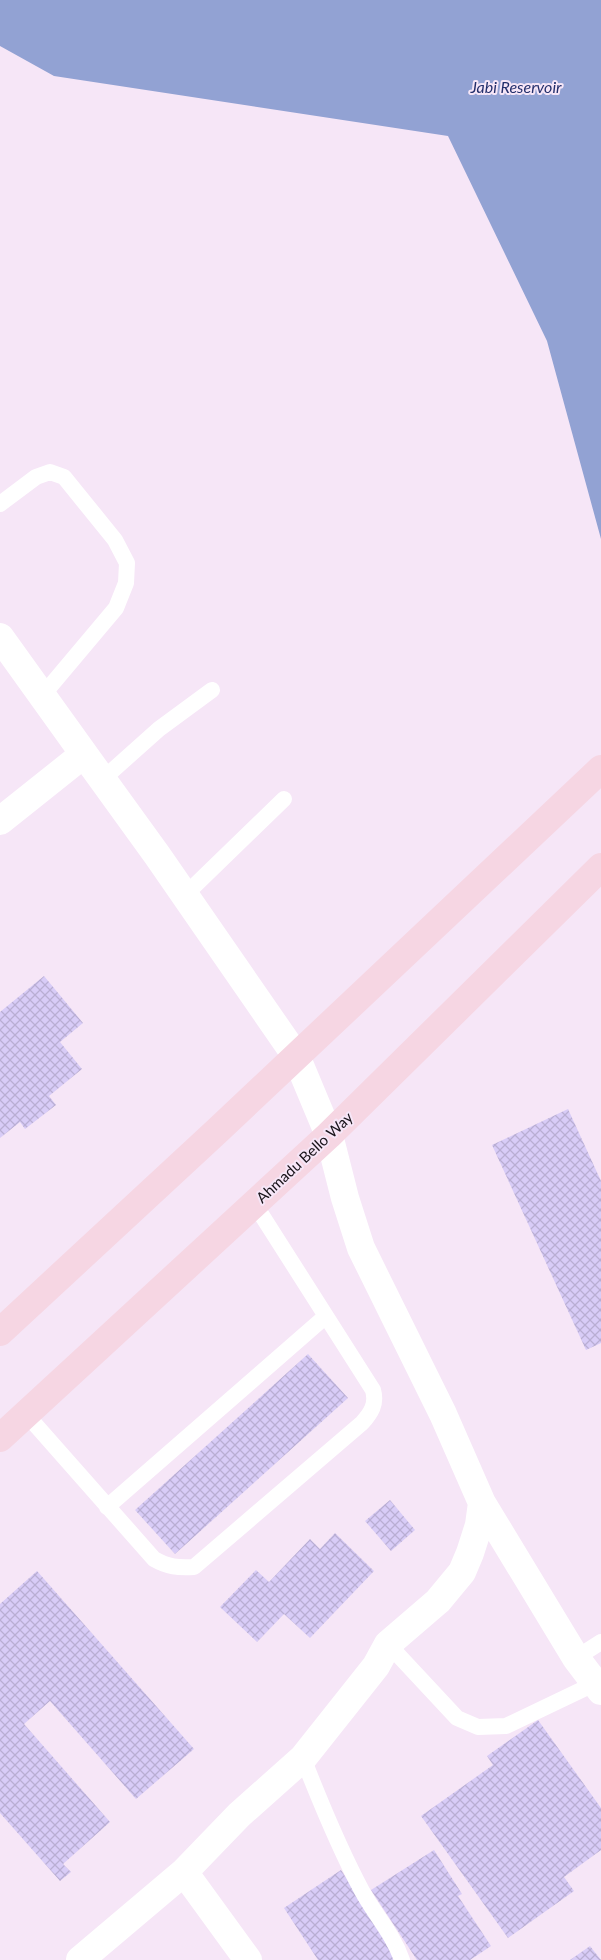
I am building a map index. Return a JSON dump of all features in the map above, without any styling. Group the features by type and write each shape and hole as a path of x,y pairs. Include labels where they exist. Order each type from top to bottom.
{"main road":[{"path":"0,1332 601,769"},
{"name":"Ahmadu Bello Way","path":"0,1438 330,1135 601,867"}],"street":[{"path":"0,637 185,895 296,1056 330,1135 345,1198 361,1248 443,1414 482,1503 576,1658 599,1687"},
{"path":"0,821 84,754"},
{"path":"80,1960 184,1872 239,1815 303,1758 376,1666 388,1644 438,1601 462,1572 473,1544 482,1503"},
{"path":"184,1872 248,1960"}],"lane":[{"path":"0,504 36,477 50,472 64,477 115,540 127,563 126,583 116,608 42,696"},
{"path":"103,779 159,729 212,690"},
{"path":"185,895 284,800"},
{"path":"26,1414 154,1559 166,1566 177,1568 194,1567 362,1424 374,1404 373,1390 254,1204"},
{"path":"108,1507 326,1316"},
{"path":"576,1658 601,1642"},
{"path":"388,1644 457,1718 478,1727 506,1726 599,1687"},
{"path":"303,1758 340,1850 364,1893 396,1943 402,1960"}],"water":[{"name":"Jabi Reservoir","path":"0,0 601,0 601,539 547,341 448,136 54,76 0,46"}],"building":[{"path":"44,976 83,1023 60,1042 82,1069 49,1096 56,1105 25,1129 20,1122 0,1138 0,1012"},
{"path":"568,1109 601,1181 601,1343 586,1350 492,1145"},
{"path":"308,1354 348,1398 175,1554 135,1510"},
{"path":"390,1500 415,1530 391,1551 365,1521"},
{"path":"335,1533 374,1571 310,1638 284,1614 257,1642 220,1607 256,1570 269,1582 310,1539 320,1549"},
{"path":"37,1571 194,1749 136,1799 50,1701 24,1724 110,1822 63,1864 71,1872 60,1881 0,1813 0,1604"},
{"path":"538,1720 601,1808 601,1850 564,1877 574,1891 508,1938 421,1816 493,1765 487,1756"},
{"path":"434,1850 462,1894 458,1896 491,1946 470,1960 417,1960 371,1890"},
{"path":"341,1870 397,1957 393,1960 318,1960 284,1908"},
{"path":"590,1946 601,1960 570,1960"}]}
